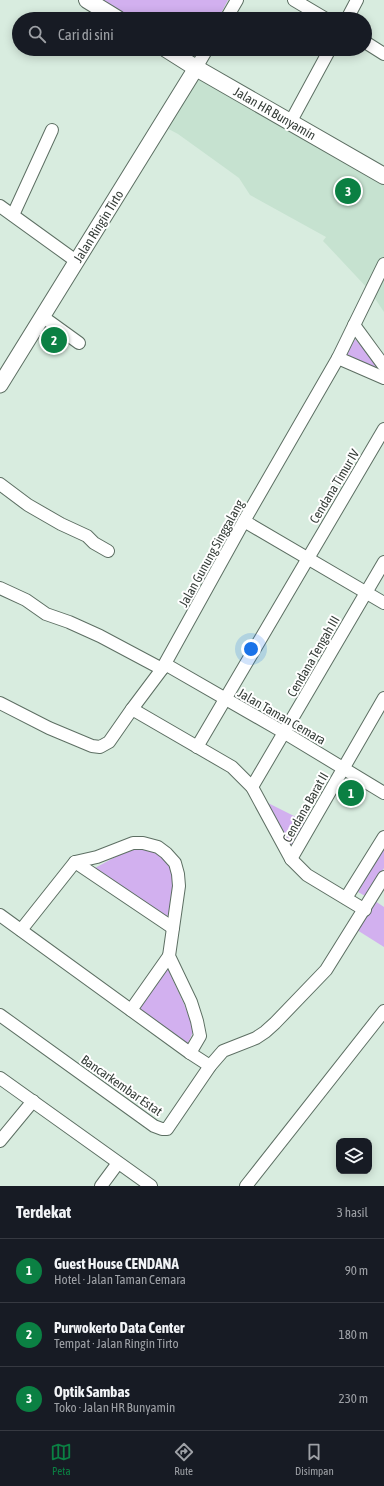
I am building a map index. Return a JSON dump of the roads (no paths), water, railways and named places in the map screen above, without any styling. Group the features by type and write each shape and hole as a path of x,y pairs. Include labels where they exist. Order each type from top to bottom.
{"main road":[{"path":"87,0 107,12"},
{"name":"Jalan HR Bunyamin","path":"177,56 384,176"}],"street":[{"path":"230,12 237,0"},
{"path":"294,0 314,12"},
{"path":"351,12 357,0"},
{"path":"372,46 384,54"},
{"path":"196,68 203,56"},
{"path":"291,122 326,56"},
{"name":"Jalan Ringin Tirto","path":"0,386 196,68"},
{"path":"12,215 52,130"},
{"path":"0,206 76,261"},
{"name":"Jalan Gunung Singgalang","path":"0,703 49,728 92,746 100,747 109,742 164,666 244,521 338,358 383,269"},
{"path":"43,317 79,343"},
{"path":"354,325 384,366"},
{"path":"338,358 384,378"},
{"name":"Cendana Timur IV","path":"197,747 384,429"},
{"path":"0,484 28,505 60,524 87,536 94,543 108,551"},
{"path":"244,521 384,603"},
{"name":"Cendana Tengah III","path":"252,788 384,562"},
{"name":"Jalan Taman Cemara","path":"0,588 26,600 46,614 69,622 164,666 226,699 384,793"},
{"name":"Cendana Barat II","path":"291,859 384,698"},
{"path":"132,709 232,767 252,788 291,859 307,875 364,910"},
{"path":"346,898 384,837"},
{"path":"21,930 75,862 97,857 132,843 143,843 158,847 175,863 178,874 179,886 169,956 131,1010"},
{"path":"75,862 173,928"},
{"name":"Bancarkembar Estat","path":"0,1015 154,1126 162,1129 168,1129 210,1066 223,1052 256,1038 275,1023 326,970 384,877"},
{"path":"0,915 210,1066"},
{"path":"169,956 197,1021 200,1036 190,1053"},
{"path":"246,1186 384,1011"},
{"path":"0,1078 151,1186"},
{"path":"0,1141 33,1101"},
{"path":"101,1186 118,1163"}],"place":[{"name":"Optik Sambas","path":"348,191"},
{"name":"Purwokerto Data Center","path":"54,340"},
{"name":"Guest House CENDANA","path":"351,793"}]}
